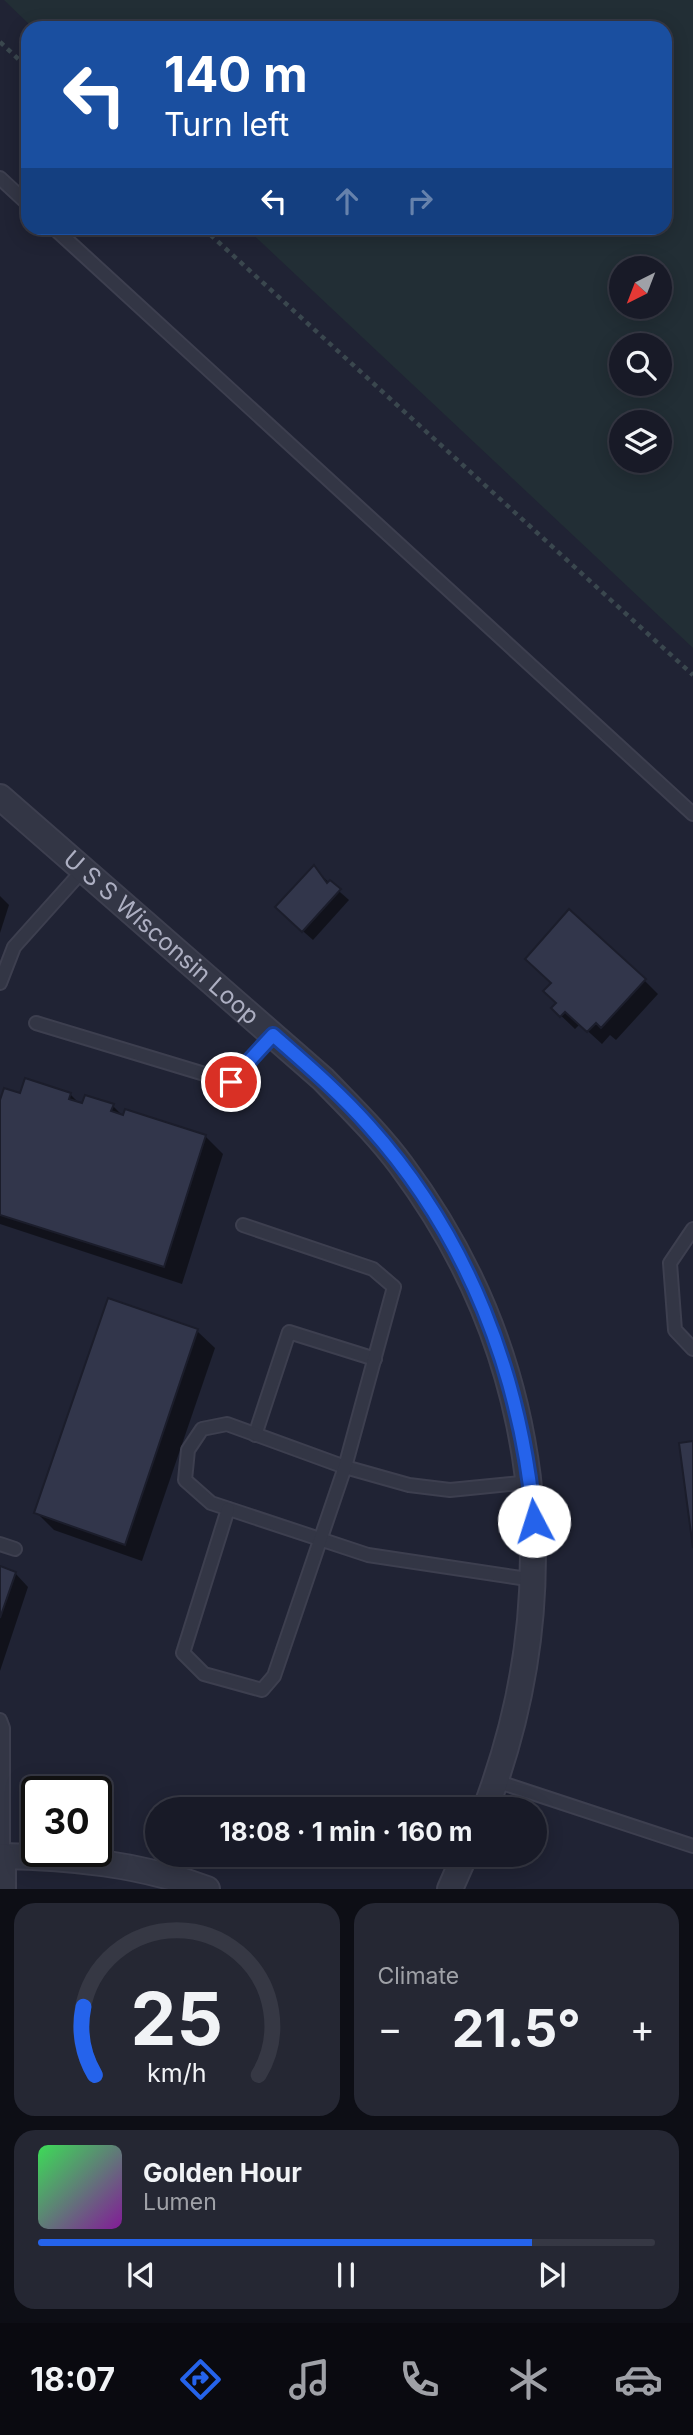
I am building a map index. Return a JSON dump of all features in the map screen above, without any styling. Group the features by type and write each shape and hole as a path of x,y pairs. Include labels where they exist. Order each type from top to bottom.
{"street":[{"name":"U S S Wisconsin Loop","path":"0,797 273,1035 369,1125 401,1165 442,1225 468,1273 494,1334 516,1406 530,1482 534,1580 528,1648 518,1708 490,1797"},
{"path":"3,1889 2,1856 124,1866 207,1889"},
{"path":"450,1889 460,1867"}],"lane":[{"path":"0,178 21,198"},
{"path":"62,235 693,814"},
{"path":"0,983 14,947 83,870"},
{"path":"36,1023 231,1082 239,1079 250,1060 273,1035"},
{"path":"229,1509 183,1654 204,1674 261,1690 274,1676 321,1540 345,1467 394,1287 373,1269 243,1225"},
{"path":"693,1229 670,1264 675,1330 693,1349"},
{"path":"255,1435 289,1332 375,1359"},
{"path":"530,1482 450,1490 409,1485 345,1467 227,1424 202,1429 188,1450 186,1480 211,1503 368,1555 534,1580"},
{"path":"0,1544 15,1549"},
{"path":"0,1720 3,1728 2,1856"},
{"path":"496,1781 693,1846"}],"path":[{"path":"0,42 21,62"},
{"path":"211,235 693,675"}],"shaded area":[{"path":"4,0 693,0 693,648 253,235 672,235 672,21 26,21"}],"building":[{"path":"314,865 327,883 330,880 341,889 302,932 275,907"},
{"path":"569,909 646,979 601,1028 596,1023 587,1032 565,1012 560,1017 551,1008 556,1003 543,991 551,983 525,959"},
{"path":"25,1078 71,1093 69,1099 82,1103 85,1095 114,1104 111,1111 123,1115 125,1109 206,1135 164,1267 0,1215 0,1100 4,1088 20,1093"},
{"path":"108,1298 198,1329 125,1545 34,1513"},
{"path":"693,1441 693,1548 679,1443"},
{"path":"0,1566 16,1572 0,1618"}],"route":[{"path":"231,1082 239,1079 250,1060 273,1035 369,1125 401,1165 442,1225 468,1273 494,1334 516,1406 534,1521"}]}
